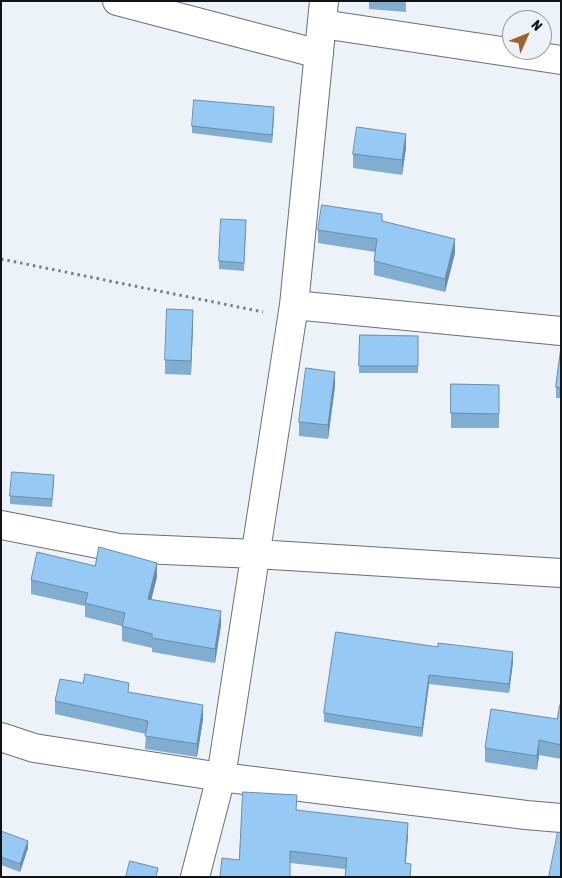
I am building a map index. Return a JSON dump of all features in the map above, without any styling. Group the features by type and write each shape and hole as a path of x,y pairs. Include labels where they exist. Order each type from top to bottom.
{"street":[{"path":"117,1 318,54"},
{"path":"195,877 221,777 294,305 323,13 561,60"},
{"path":"294,305 561,331"},
{"path":"1,525 119,548 256,554 561,573"},
{"path":"1,737 34,748 221,777 561,818"}],"path":[{"path":"1,259 266,313 294,305"}],"building":[{"path":"194,100 274,107 272,135 192,126"},
{"path":"357,127 406,134 402,160 353,154"},
{"path":"322,205 382,214 382,221 455,239 445,279 374,261 377,239 318,230"},
{"path":"221,219 246,220 244,263 219,261"},
{"path":"167,309 193,310 191,361 165,360"},
{"path":"360,335 418,336 418,366 359,366"},
{"path":"561,347 561,388 556,387"},
{"path":"306,368 335,372 328,425 299,422"},
{"path":"451,384 499,385 499,414 451,413"},
{"path":"12,472 54,475 52,499 10,496"},
{"path":"99,547 157,563 148,599 221,611 215,649 152,638 152,634 122,626 125,613 85,603 88,593 31,580 37,552 95,566"},
{"path":"336,632 438,647 438,643 513,652 509,684 429,675 422,728 324,713"},
{"path":"85,674 129,683 128,692 203,705 197,744 145,736 148,721 55,701 60,679 83,683"},
{"path":"560,705 561,745 539,740 537,756 485,748 491,709 557,719"},
{"path":"243,792 297,795 296,810 408,823 405,863 411,864 410,877 345,877 347,858 290,851 290,877 220,877 222,858 239,860"},
{"path":"1,831 28,841 20,864 1,857"},
{"path":"558,832 561,833 561,877 549,877"},
{"path":"130,861 158,868 156,877 126,877"}]}
